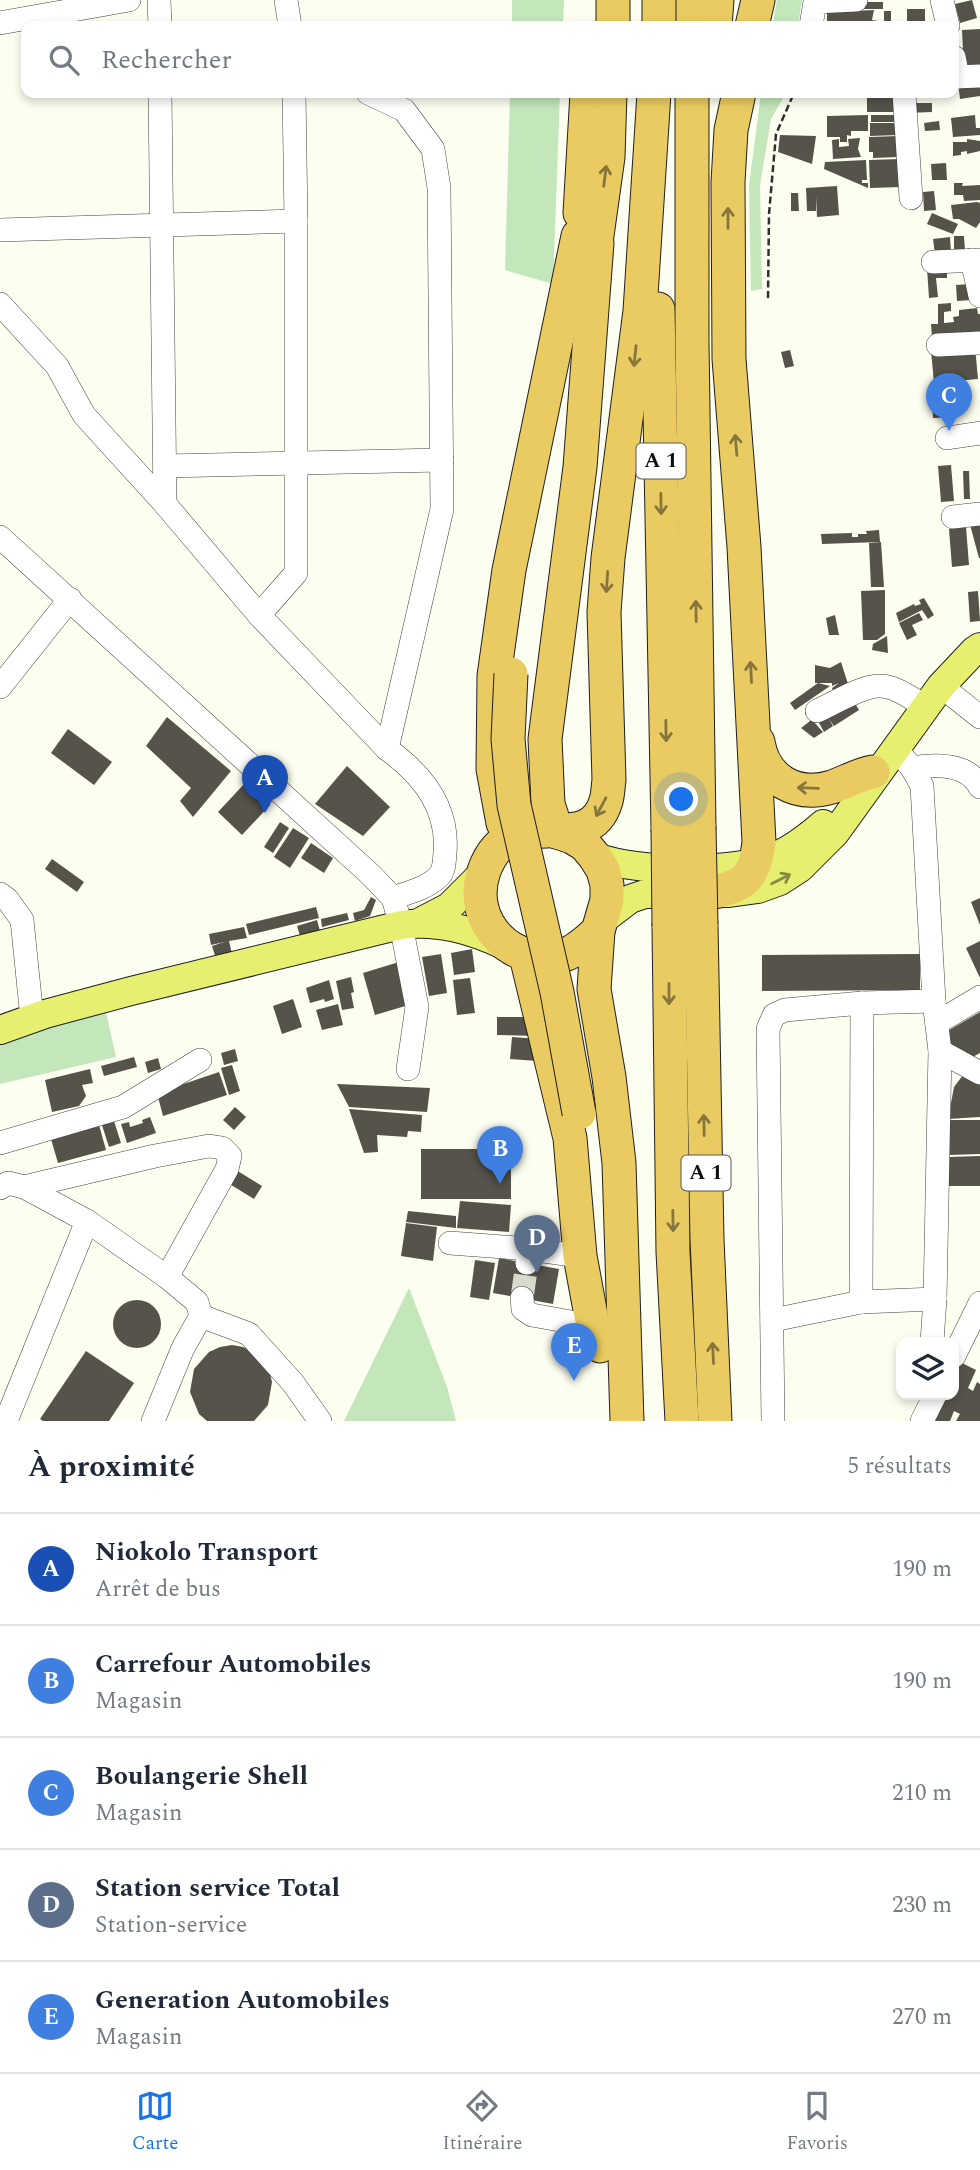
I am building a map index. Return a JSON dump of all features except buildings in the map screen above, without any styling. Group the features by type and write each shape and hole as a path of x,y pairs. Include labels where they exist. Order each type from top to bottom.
{"highway":[{"path":"590,21 591,0"},
{"path":"613,0 613,21"},
{"path":"693,0 693,21"},
{"path":"715,21 717,0"},
{"path":"753,21 758,0"},
{"path":"557,832 548,804 545,739 580,467 588,239 587,98"},
{"path":"503,841 503,824 493,769 494,676 509,570 608,157 610,98"},
{"path":"557,832 583,828 592,822 606,802 609,780 604,612 611,535 640,311 656,98"},
{"name":"A 1","path":"656,98 658,289 683,828 692,914 715,1421"},
{"name":"A 1","path":"683,828 692,341 692,98"},
{"path":"692,341 711,98"},
{"path":"692,914 736,887 752,873 760,842 744,547 729,359 728,181 731,130 738,98"},
{"path":"588,239 522,675 535,803 577,985 589,1111 626,1421"},
{"path":"753,716 766,767 775,779 795,787 810,790 831,787 894,760"},
{"path":"600,926 584,944 566,954 546,958 516,951 495,936 482,912 480,899 484,872 491,856 503,841 517,834 539,830 557,832 585,845 603,870 607,885 594,989 609,1077 619,1163 626,1421"},
{"name":"A 1","path":"682,1421 673,1252 692,914"},
{"path":"516,951 570,1138 580,1256 596,1336 607,1421"},
{"path":"589,1111 596,1336"}],"main road":[{"path":"600,926 631,899 645,894 692,914 780,881 800,868 835,833 894,760 933,696 980,647"},
{"path":"595,857 636,867 713,867 757,862 798,845 894,760"},
{"path":"0,1030 32,1018 131,991 410,924 449,907 484,872"},
{"path":"410,924 471,930 516,951"}],"street":[{"path":"0,23 129,0"},
{"path":"159,0 160,21"},
{"path":"286,0 289,21"},
{"path":"812,21 815,2 856,0"},
{"path":"942,0 947,21"},
{"path":"160,98 165,504"},
{"path":"259,615 296,573 294,98"},
{"path":"379,98 404,110 433,149 439,188 442,509 387,749"},
{"path":"904,98 911,198"},
{"path":"0,230 296,221"},
{"path":"933,262 976,260 980,296"},
{"path":"0,304 57,366 85,415 259,615 387,749 403,761 433,793 445,822 443,872 437,879 393,898"},
{"path":"939,345 980,343"},
{"path":"947,438 980,433"},
{"path":"165,466 442,460"},
{"path":"953,517 980,514"},
{"path":"0,537 372,875 393,898 410,924 417,1007 408,1069"},
{"path":"0,687 70,599"},
{"path":"817,711 870,687 881,685 933,696 980,717"},
{"path":"894,760 958,768 977,781 980,787"},
{"path":"894,760 922,786 935,1012 940,1051 932,1337"},
{"path":"0,894 7,899 22,920 32,1018"},
{"path":"773,1421 768,1029 774,1015 785,1010 862,1003 935,1012 980,998"},
{"path":"861,1303 862,1003"},
{"path":"940,1051 980,1073"},
{"path":"0,1143 122,1107 200,1060"},
{"path":"24,1187 155,1156 209,1146 222,1148 230,1156 228,1169 167,1277"},
{"path":"0,1188 8,1183 24,1187 87,1221 167,1277 197,1302 201,1316 183,1348 153,1421"},
{"path":"5,1415 87,1221"},
{"path":"450,1243 528,1256 580,1256"},
{"path":"522,1298 523,1309 532,1315 596,1336"},
{"path":"773,1320 861,1303 935,1299"},
{"path":"959,1346 980,1303"},
{"path":"201,1316 248,1334 293,1382 320,1421"}],"path":[{"path":"768,298 769,214 776,134 792,98"}],"green space":[{"path":"512,0 564,0 563,21 512,21"},
{"path":"777,0 802,0 799,21 773,21"},
{"path":"510,98 560,98 553,284 505,270"},
{"path":"760,98 783,98 771,119 760,185 762,289 751,291 749,186"},
{"path":"105,1008 116,1057 0,1084 0,1042"},
{"path":"409,1288 447,1387 456,1421 344,1421"}],"tunnel":[{"path":"522,1298 527,1263"}],"place":[{"name":"Boulangerie Shell","path":"949,431"},
{"name":"Niokolo Transport","path":"265,813"},
{"name":"Carrefour Automobiles","path":"500,1184"},
{"name":"Station service Total","path":"537,1273"},
{"name":"Generation Automobiles","path":"574,1381"}]}
